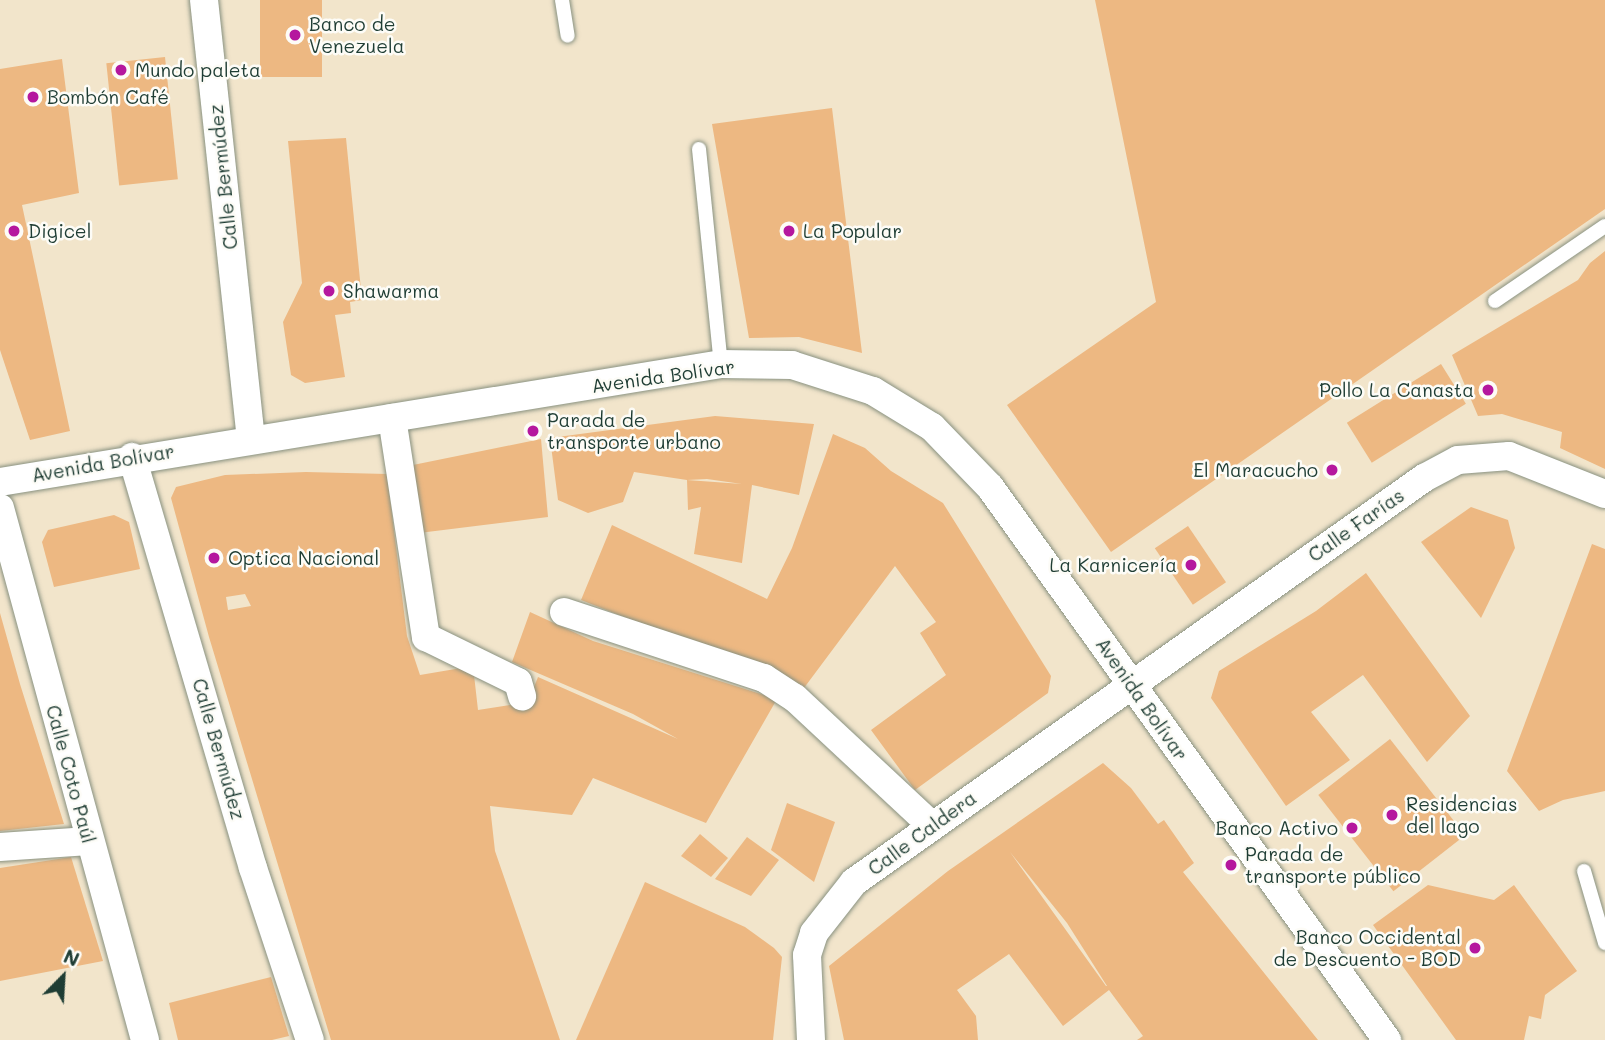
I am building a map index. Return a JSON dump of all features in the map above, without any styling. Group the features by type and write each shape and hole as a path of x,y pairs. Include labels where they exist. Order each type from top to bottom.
{"street":[{"name":"Calle Bermúdez","path":"204,0 251,438"},
{"name":"Avenida Bolívar","path":"0,482 132,457 721,364 792,365 825,372 873,391 932,426 990,486 1387,1040"},
{"path":"392,418 426,637 518,682 522,696"},
{"name":"Calle Farías","path":"1131,685 1423,478 1458,460 1494,455 1526,460 1605,494"},
{"name":"Calle Bermúdez","path":"132,457 253,868 310,1040"},
{"name":"Calle Coto Paúl","path":"0,508 145,1040"},
{"path":"564,612 764,678 795,698 932,825"},
{"name":"Calle Caldera","path":"811,1040 807,974 814,933 854,882 1131,685"},
{"path":"0,847 89,841"}],"lane":[{"path":"562,0 568,36"},
{"path":"699,149 721,364"},
{"path":"1495,301 1605,226"},
{"path":"1584,871 1605,943"}],"building":[{"name":"Banco de Venezuela","path":"260,0 322,0 322,77 260,77"},
{"path":"1095,0 1605,0 1605,209 1111,552 1007,405 1156,302"},
{"path":"165,57 178,179 119,185 106,63"},
{"path":"62,59 79,193 22,205 70,431 30,440 0,350 0,69"},
{"name":"La Popular","path":"832,108 862,353 799,337 749,338 712,124"},
{"path":"346,138 362,300 350,302 351,313 335,315 345,377 305,383 291,375 283,322 302,283 288,141"},
{"path":"1605,251 1605,469 1560,448 1562,432 1502,414 1478,416 1452,355 1578,280 1590,263"},
{"path":"1441,364 1466,404 1372,463 1347,423"},
{"path":"715,416 814,424 799,495 752,485 742,563 694,554 701,507 688,510 687,480 634,472 623,502 588,513 558,500 550,438","holes":["707,479 742,484 687,480"]},
{"path":"833,434 865,448 891,471 943,503 1051,676 1048,693 915,790 871,730 946,675 920,633 936,622 895,566 804,688 581,600 612,525 767,599 792,548"},
{"path":"541,439 548,517 419,533 408,466"},
{"path":"306,472 387,474 407,636 420,675 473,666 478,710 528,702 538,677 678,739 633,714 512,662 530,612 593,641 777,699 706,823 593,778 572,815 490,806 495,851 560,1040 331,1040 209,637 171,498 176,487 225,475","holes":["245,594 251,606 228,610 226,597"]},
{"path":"1471,507 1508,520 1515,548 1481,618 1421,542"},
{"path":"114,515 129,522 140,569 54,587 42,542 48,530"},
{"name":"La Karnicería","path":"1188,526 1226,582 1193,605 1155,548"},
{"path":"1592,544 1605,549 1605,791 1563,800 1539,811 1507,771"},
{"path":"1366,573 1470,716 1427,762 1363,675 1311,712 1350,760 1286,806 1211,698 1219,671 1316,611"},
{"path":"0,613 20,684 64,824 0,831"},
{"name":"Residencias del lago","path":"1390,739 1465,835 1393,891 1318,795"},
{"path":"1103,763 1131,788 1158,824 1164,820 1194,863 1183,872 1318,1040 1137,1040 1143,1036 1109,990 1063,1026 1009,954 957,990 976,1016 978,1040 844,1040 829,966 948,871","holes":["1010,852 1067,923 1107,986"]},
{"path":"787,803 835,822 814,882 771,850"},
{"path":"700,834 728,858 711,877 681,856"},
{"path":"747,837 779,860 751,896 715,879"},
{"path":"71,857 103,961 0,981 0,868"},
{"path":"645,882 745,927 782,957 773,1040 576,1040"},
{"name":"Banco Occidental de Descuento - BOD","path":"1428,885 1494,900 1514,885 1577,971 1545,995 1541,1019 1529,1016 1524,1040 1456,1040 1373,925"},
{"path":"271,977 289,1036 272,1040 178,1040 169,1003"}],"place":[{"name":"Banco de Venezuela","path":"295,35"},
{"name":"Mundo paleta","path":"121,70"},
{"name":"Bombón Café","path":"33,97"},
{"name":"Digicel","path":"14,231"},
{"name":"La Popular","path":"789,231"},
{"name":"Shawarma","path":"329,291"},
{"name":"Pollo La Canasta","path":"1488,390"},
{"name":"Parada de transporte urbano","path":"533,431"},
{"name":"El Maracucho","path":"1332,470"},
{"name":"Optica Nacional","path":"214,558"},
{"name":"La Karnicería","path":"1191,565"},
{"name":"Residencias del lago","path":"1392,815"},
{"name":"Banco Activo","path":"1352,828"},
{"name":"Parada de transporte público","path":"1231,865"},
{"name":"Banco Occidental de Descuento - BOD","path":"1475,948"}]}
